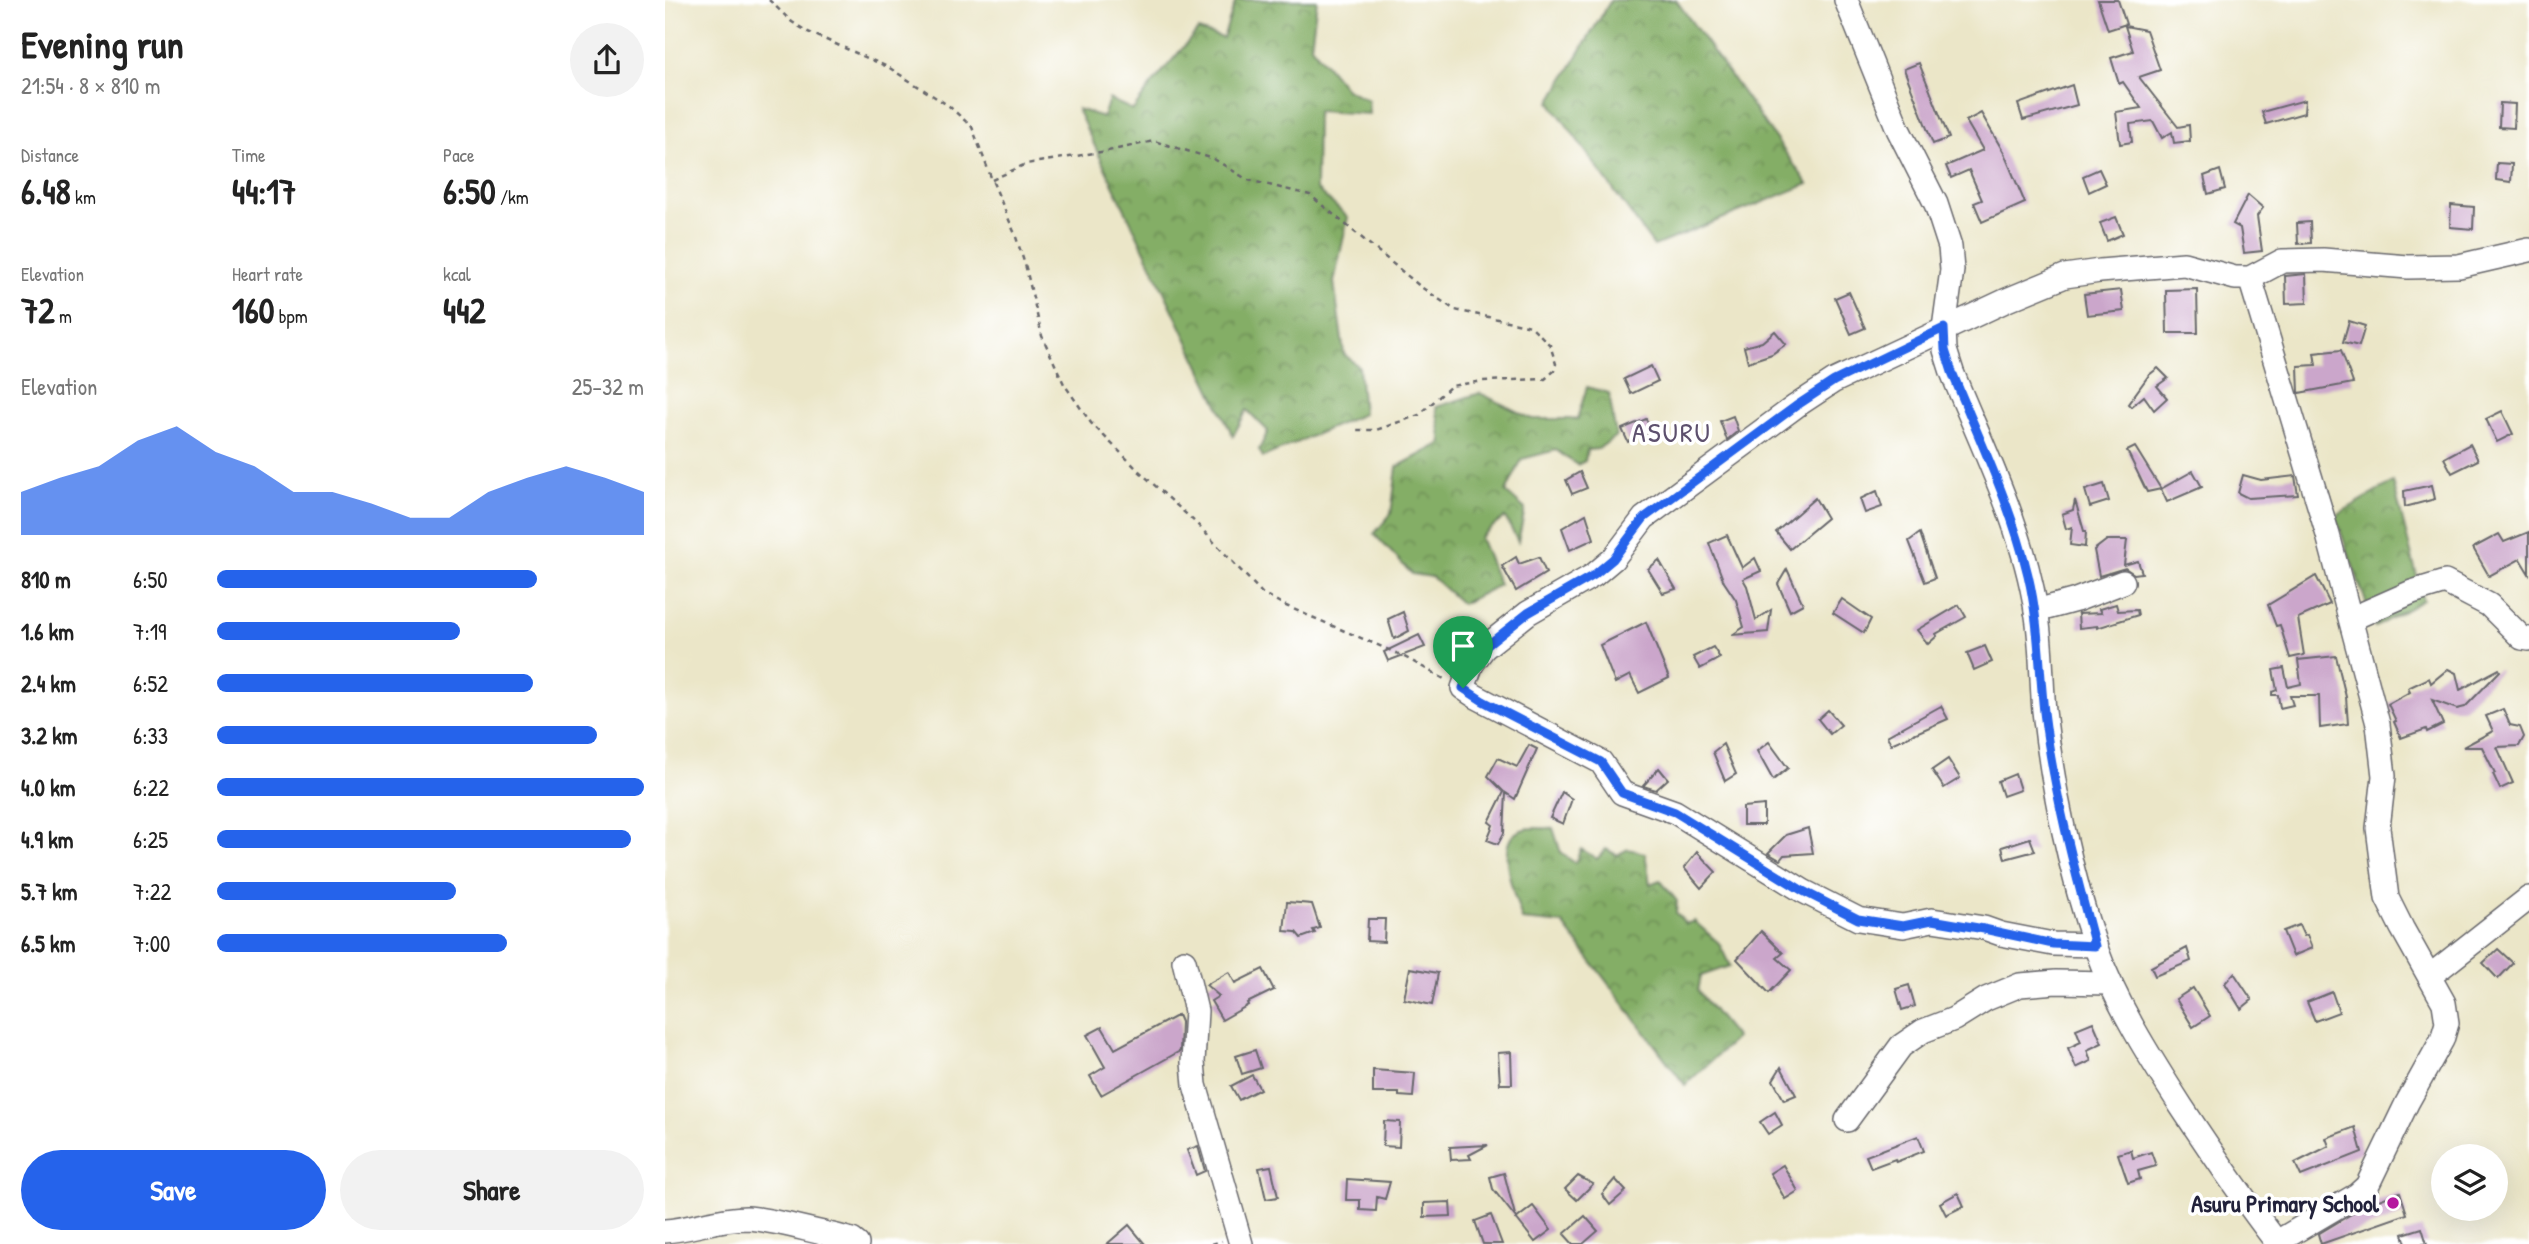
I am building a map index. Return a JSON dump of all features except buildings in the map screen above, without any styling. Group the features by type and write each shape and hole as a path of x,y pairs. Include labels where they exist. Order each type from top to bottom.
{"street":[{"path":"1846,0 1898,129 1936,204 1950,247 1952,270 1944,328 1945,350 2010,511 2036,611 2044,712 2062,823 2095,946 2109,983 2169,1087 2206,1144 2278,1243 2357,1195 2367,1186 2395,1125 2442,1040 2447,1023 2444,1003 2388,898 2378,828 2384,776 2372,697 2300,441 2250,278"},
{"path":"2095,946 2053,944 1932,920 1903,926 1858,919 1803,891 1675,812 1622,793 1601,762 1463,688 1472,664 1484,648 1528,613 1604,567 1644,518 1834,381 1944,328 2065,276 2185,264 2235,278 2250,278 2282,261 2323,260 2408,267 2459,266 2529,250"},
{"path":"2036,611 2076,600 2123,582"},
{"path":"2351,619 2411,592 2445,582 2489,605 2522,638 2529,639"},
{"path":"2430,976 2529,898"},
{"path":"1184,961 1196,1011 1193,1062 1195,1085 1241,1244"},
{"path":"1847,1120 1901,1046 1923,1031 1954,1019 1986,999 2020,985 2056,982 2109,983"},
{"path":"665,1231 702,1226 726,1219 748,1218 837,1236 857,1244"}],"path":[{"path":"769,0 792,22 808,32 888,67 962,116 972,127 1016,234 1042,336 1064,384 1091,423 1196,523 1262,593 1401,656 1463,688"},
{"path":"992,180 1026,164 1154,141 1214,159 1248,180 1310,195 1421,287 1455,310 1531,326 1550,345 1556,364 1554,371 1545,379 1483,381 1451,386 1419,415 1376,430 1353,430"}],"green space":[{"path":"1236,0 1317,0 1311,46 1346,89 1368,100 1369,114 1317,111 1316,189 1348,217 1334,282 1344,354 1359,367 1363,414 1263,457 1259,450 1268,431 1247,410 1233,436 1077,109 1103,117 1109,99 1133,110 1198,30 1223,38"},
{"path":"1611,0 1676,0 1808,184 1654,246 1550,102"},
{"path":"1587,387 1609,393 1616,436 1598,449 1587,450 1585,461 1577,465 1556,450 1522,459 1506,492 1525,509 1518,542 1505,517 1480,537 1499,585 1462,604 1432,577 1412,574 1374,534 1391,514 1397,467 1442,443 1436,407 1480,393 1532,419 1577,419"},
{"path":"2393,482 2423,600 2375,627 2335,516"},
{"path":"1553,828 1561,853 1575,863 1581,849 1597,859 1606,849 1617,855 1628,849 1645,853 1650,884 1660,880 1677,901 1676,913 1686,924 1694,921 1719,943 1730,966 1701,976 1698,991 1736,1038 1685,1085 1563,924 1522,920 1508,869 1509,843 1514,834 1525,829"}],"place":[{"name":"Asuru Primary School","path":"2393,1203"}],"district":[{"name":"ASURU","path":"1672,432"}],"route":[{"path":"1944,328 1945,350 1952,372 2010,511 2028,572 2036,611 2044,712 2062,823 2095,946 2053,944 1932,920 1903,926 1858,919 1803,891 1664,806 1622,793 1601,762 1463,688 1472,664 1484,648 1528,613 1594,575 1613,559 1644,518 1834,381 1944,328"}]}
